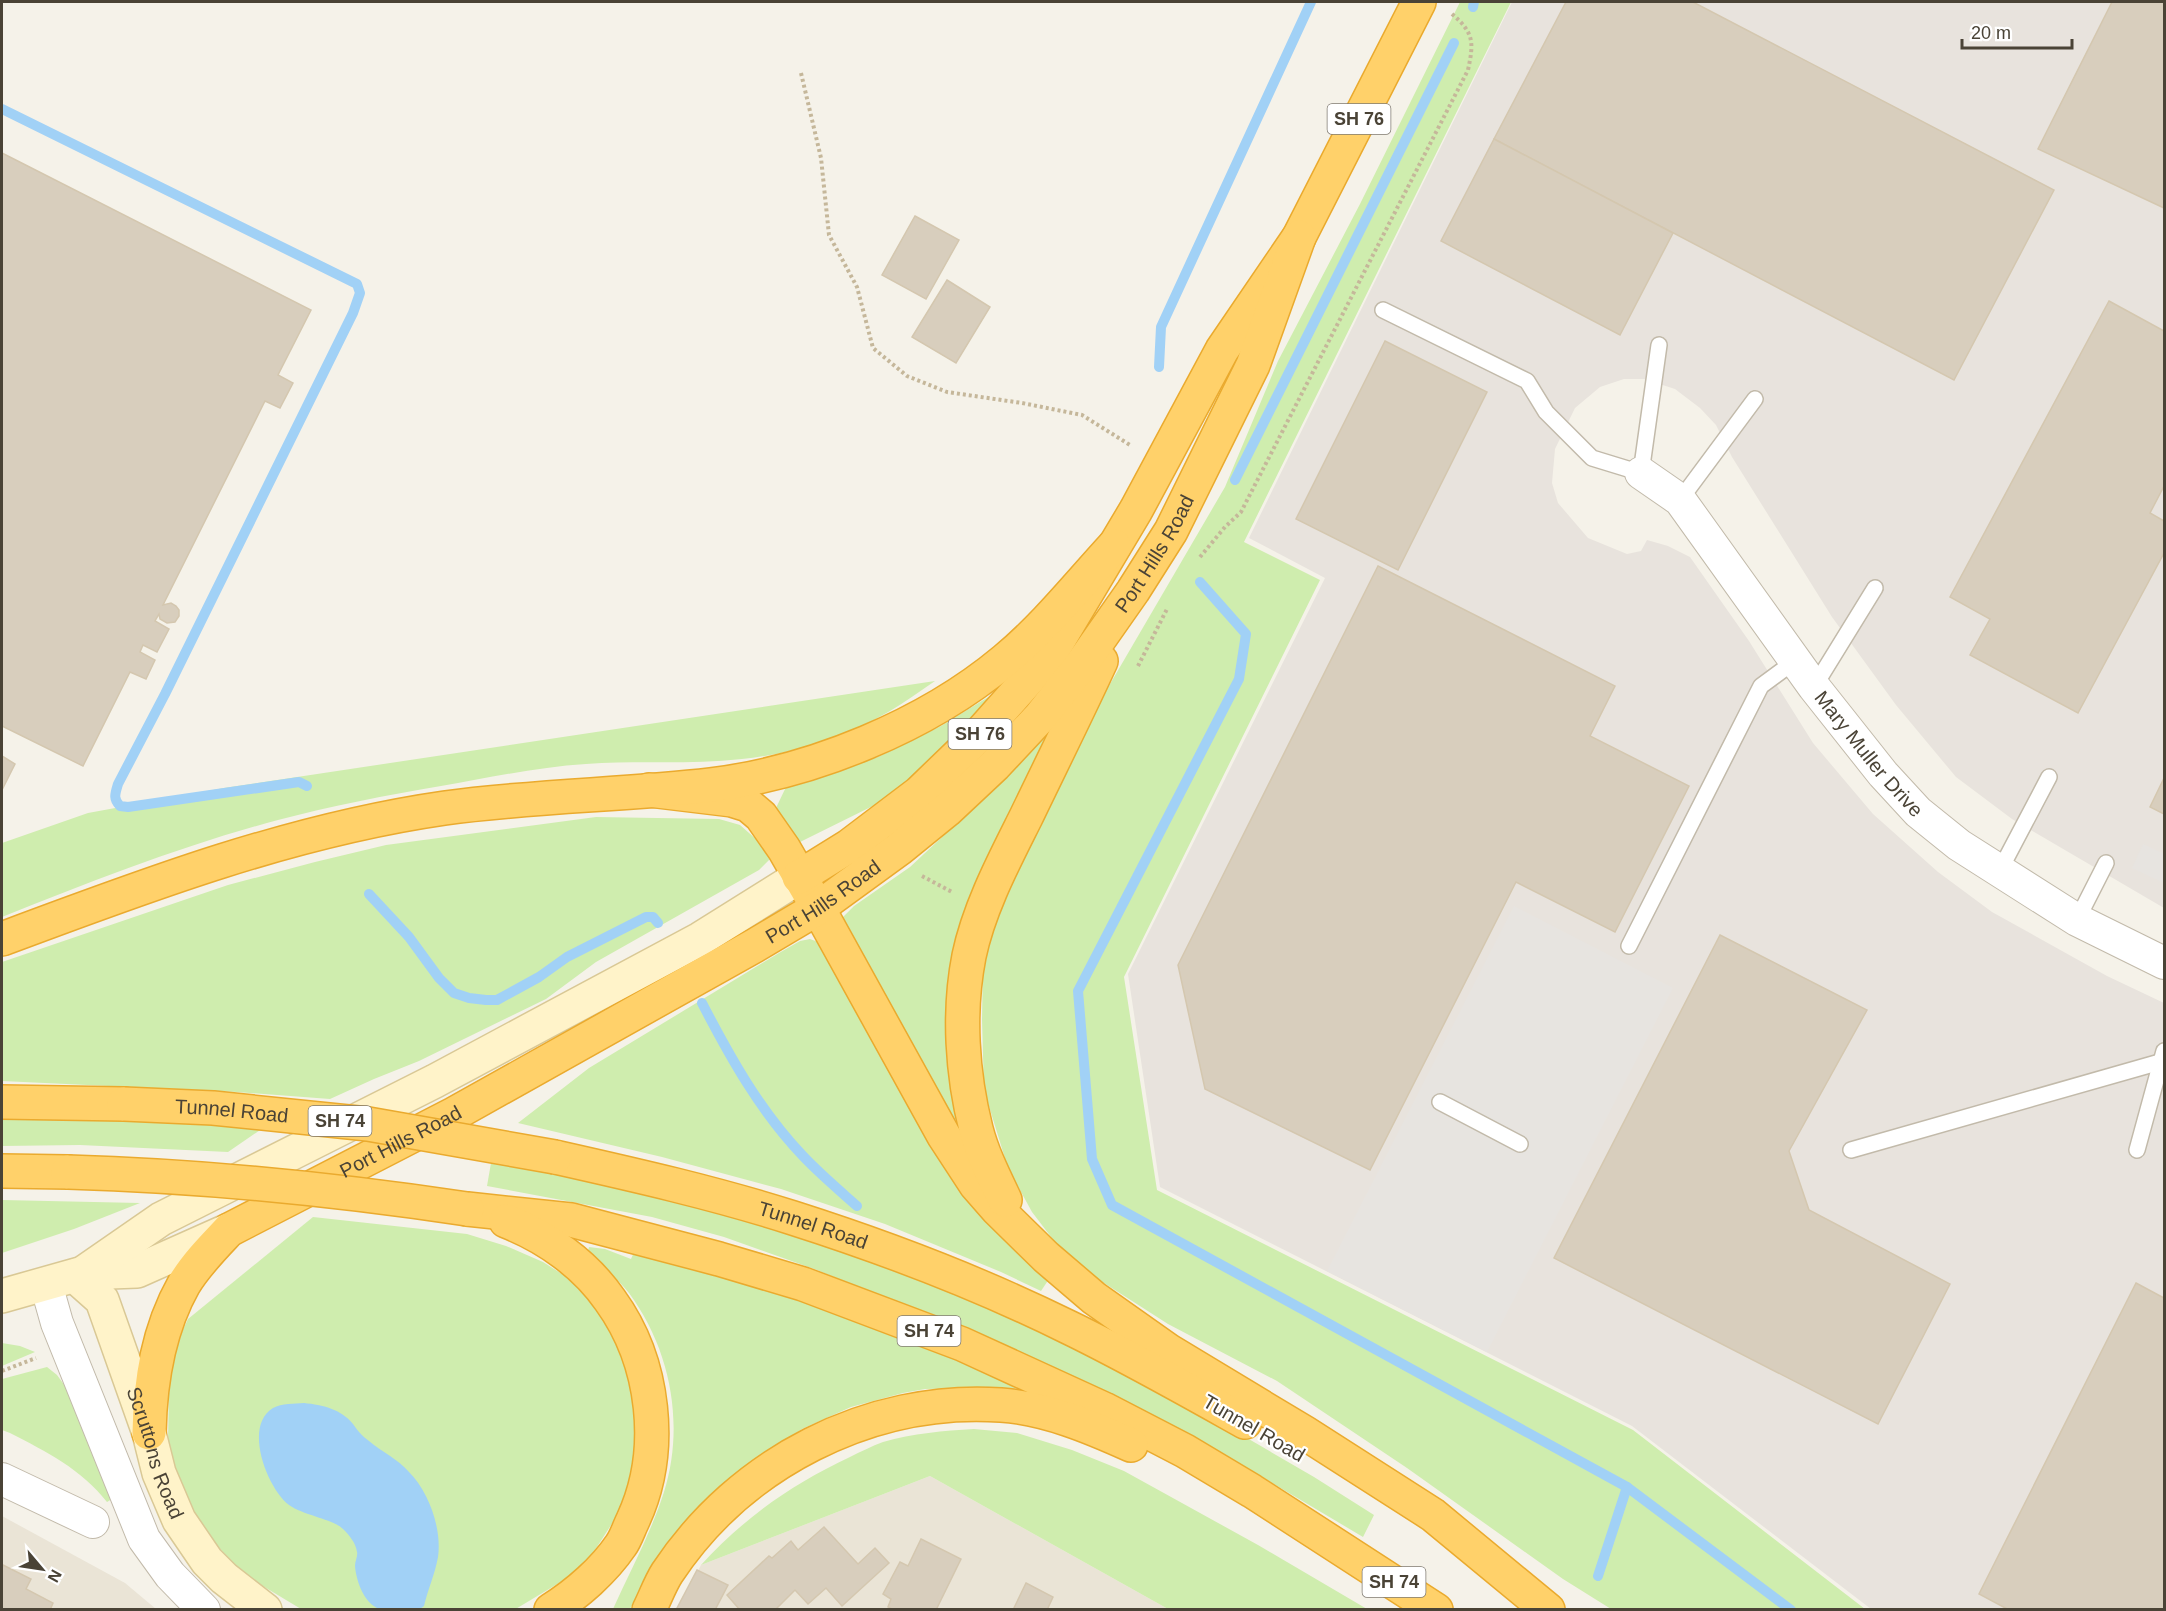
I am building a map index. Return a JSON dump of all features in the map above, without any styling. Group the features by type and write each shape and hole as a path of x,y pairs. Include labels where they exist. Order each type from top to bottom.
{"highway":[{"name":"Port Hills Road","path":"799,877 889,818 950,765 1049,656 1160,466 1222,350 1299,237 1433,5"},
{"name":"Port Hills Road","path":"229,1230 454,1114 818,908 899,849 947,810 995,765 1040,717 1079,668 1133,591 1171,531 1253,365 1299,237"},
{"path":"2,939 200,867 340,828 445,808 713,784 774,773 828,756 900,728 960,694 1007,659 1114,546"},
{"path":"1021,1233 991,1170 976,1129 963,1045 969,956 982,912 1003,863 1073,721 1133,591"},
{"path":"649,790 732,800 748,805 761,816 784,849 818,908 944,1136 976,1185 1021,1233 1094,1298 1169,1351 1305,1433 1433,1515 1548,1610"},
{"name":"Tunnel Road","path":"2,1102 213,1108 357,1123 555,1157 715,1194 794,1218 921,1264 1066,1326 1147,1367 1273,1438 1395,1512 1540,1610"},
{"name":"SH 74","path":"2,1171 222,1179 571,1220 803,1284 962,1344 1104,1409 1185,1451 1252,1491 1436,1610"},
{"path":"467,1209 509,1222 548,1241 582,1268 610,1299 632,1337 646,1378 652,1420 650,1463 639,1506 593,1610"},
{"path":"149,1433 150,1393 165,1324 185,1283 204,1257 229,1230"},
{"path":"649,1610 666,1574 699,1532 735,1497 769,1470 812,1444 848,1428 887,1414 928,1407 1002,1405 1051,1415 1103,1432 1160,1457 1280,1524 1353,1555"},
{"path":"551,1610 566,1601 594,1576 621,1545"}],"street":[{"name":"Mary Muller Drive","path":"1641,473 1680,500 1814,687 1883,774 1918,812 1959,845 2077,920 2164,963"},
{"name":"Port Hills Road","path":"68,1278 161,1219 486,1054 700,939 799,877"},
{"name":"Port Hills Road","path":"2,1296 68,1278 137,1271 229,1230"},
{"name":"Scruttons Road","path":"204,1610 170,1575 144,1539 57,1323 68,1278 102,1300 149,1433 159,1473 179,1520 207,1561 224,1578 265,1610"},
{"path":"2,1479 93,1522"}],"lane":[{"path":"1383,310 1527,381 1546,412 1592,458 1641,473 1659,345"},
{"path":"1680,500 1755,399"},
{"path":"1814,687 1875,588"},
{"path":"1629,945 1761,686 1795,661"},
{"path":"1999,872 2049,777"},
{"path":"2077,920 2106,863"},
{"path":"1851,1150 2162,1056"},
{"path":"2137,1150 2162,1056"},
{"path":"1440,1102 1520,1144"}],"path":[{"path":"1194,566 1224,527 1241,512 1468,70 1472,38 1461,22 1433,5"},
{"path":"801,73 821,158 829,235 857,287 873,348 907,376 947,392 1082,415 1160,466"},
{"path":"1137,667 1170,604"},
{"path":"916,873 962,897"},
{"path":"2,1371 39,1357"}],"shaded area":[{"path":"1512,2 2164,2 2164,908 2012,819 1956,777 1896,705 1832,617 1732,457 1716,425 1700,408 1675,389 1644,379 1624,379 1600,387 1575,408 1555,449 1552,483 1558,503 1588,538 1627,554 1641,551 1647,540 1668,546 1690,557 1749,641 1813,743 1873,814 1938,872 1992,912 2107,976 2164,1003 2164,1609 1871,1609 1632,1426 1160,1187 1128,974 1325,578 1249,538"},
{"path":"2143,844 2164,854 2164,883 2132,868"},
{"path":"1514,906 1673,988 1487,1352 1327,1271"},
{"path":"930,1476 1168,1609 678,1610 701,1565"},
{"path":"2,1516 125,1583 156,1609 2,1609"}],"green space":[{"path":"1460,2 1511,2 1244,542 1320,580 1124,977 1157,1190 1633,1430 1865,1609 1611,1609 1563,1579 1407,1468 1277,1381 1168,1324 1090,1274 1061,1250 1032,1212 1008,1168 984,1090 983,961 1000,905 1068,756 1225,487 1278,361 1360,204"},
{"path":"935,681 896,708 855,729 818,743 780,753 722,761 568,765 359,801 278,820 173,852 2,917 2,843 88,813 224,788"},
{"path":"1003,688 895,795 798,843 776,808 786,787 878,757 941,726"},
{"path":"1057,723 978,884 959,1118 953,1121 848,931 843,917 854,906 910,867 970,811"},
{"path":"596,817 719,819 740,825 774,855 759,870 596,962 546,999 419,1061 330,1099 237,1092 2,1081 2,962 228,885 315,862 386,845"},
{"path":"810,939 818,942 826,951 1049,1279 1041,1291 885,1224 781,1189 662,1157 518,1123 589,1068 779,953 800,941"},
{"path":"2,1117 97,1117 266,1126 228,1152 80,1145 2,1146"},
{"path":"491,1163 539,1171 684,1203 825,1245 897,1271 1083,1350 1197,1409 1374,1515 1363,1537 1232,1459 1099,1389 1042,1362 817,1270 724,1237 652,1217 487,1186"},
{"path":"2,1200 140,1203 74,1229 2,1253"},
{"path":"313,1217 467,1234 506,1246 543,1262 570,1279 614,1328 632,1375 642,1438 624,1505 593,1553 569,1577 514,1610 301,1609 246,1576 207,1535 178,1481 168,1443 169,1388 173,1351 188,1319"},
{"path":"589,1247 605,1249 631,1259 635,1250 878,1325 999,1377 1016,1389 1009,1391 976,1388 925,1389 903,1393 851,1407 802,1429 740,1471 648,1576 630,1609 613,1609 647,1537 664,1492 670,1467 673,1415 664,1363 643,1315 624,1287 588,1251"},
{"path":"2,1343 20,1346 35,1352 2,1366"},
{"path":"47,1367 65,1386 112,1499 107,1502 86,1480 63,1462 2,1430 2,1379"},
{"path":"974,1429 1017,1433 1072,1450 1124,1471 1258,1545 1367,1609 1168,1609 930,1476 701,1565 752,1517 829,1467 875,1445 894,1439"}],"water":[{"path":"304,1403 325,1407 343,1415 364,1437 405,1467 423,1490 433,1512 439,1546 424,1606 420,1609 383,1610 371,1604 366,1599 357,1579 355,1566 357,1552 350,1537 338,1526 289,1505 273,1485 266,1472 259,1442 264,1417 277,1406"}],"building":[{"path":"1566,2 1693,2 2054,190 1954,380 1494,139"},
{"path":"2112,2 2164,2 2164,208 2038,149"},
{"path":"1494,139 1673,233 1620,335 1441,241"},
{"path":"2,153 311,310 278,375 293,383 280,408 265,401 163,605 171,603 176,606 179,616 175,622 167,623 160,619 159,614 155,621 169,629 157,652 143,645 140,652 155,660 146,679 130,672 83,766 2,726"},
{"path":"915,216 959,240 926,299 882,275"},
{"path":"947,280 990,307 956,363 912,337"},
{"path":"2109,301 2164,331 2164,486 2150,513 2164,521 2164,553 2078,713 1970,655 1990,619 1950,597"},
{"path":"1385,341 1487,392 1398,570 1296,519"},
{"path":"1378,566 1615,686 1590,736 1689,786 1615,932 1516,882 1370,1170 1205,1089 1178,965"},
{"path":"2,756 15,764 2,790"},
{"path":"2164,778 2164,814 2150,807"},
{"path":"1720,935 1867,1010 1789,1151 1809,1210 1950,1284 1878,1424 1554,1258"},
{"path":"2136,1283 2164,1298 2164,1610 2009,1610 1979,1594"},
{"path":"824,1527 858,1564 875,1548 889,1563 842,1606 826,1588 808,1604 795,1590 775,1610 740,1610 727,1595 769,1556 772,1558 791,1541 798,1550"},
{"path":"921,1539 961,1559 936,1610 894,1610 888,1607 891,1599 883,1594 900,1562 908,1566"},
{"path":"3,1565 31,1579 26,1589 53,1603 50,1610 2,1610"},
{"path":"697,1570 728,1585 715,1610 676,1610"},
{"path":"1026,1583 1053,1597 1047,1610 1013,1610"}],"waterway":[{"path":"1159,367 1161,327 1311,2"},
{"path":"1473,7 1474,2"},
{"path":"1235,480 1454,43"},
{"path":"2,109 357,284 360,293 353,313 165,694 118,784 115,796 120,806 128,807 299,782 307,786"},
{"path":"1200,582 1246,634 1239,679 1078,991 1092,1159 1112,1205 1627,1487 1791,1610"},
{"path":"369,894 409,937 439,978 454,993 486,1000 497,1000 539,977 567,957 646,917 653,917 658,923"},
{"path":"702,1003 735,1063 773,1121 809,1163 857,1206"},
{"path":"1598,1576 1627,1487"}]}
